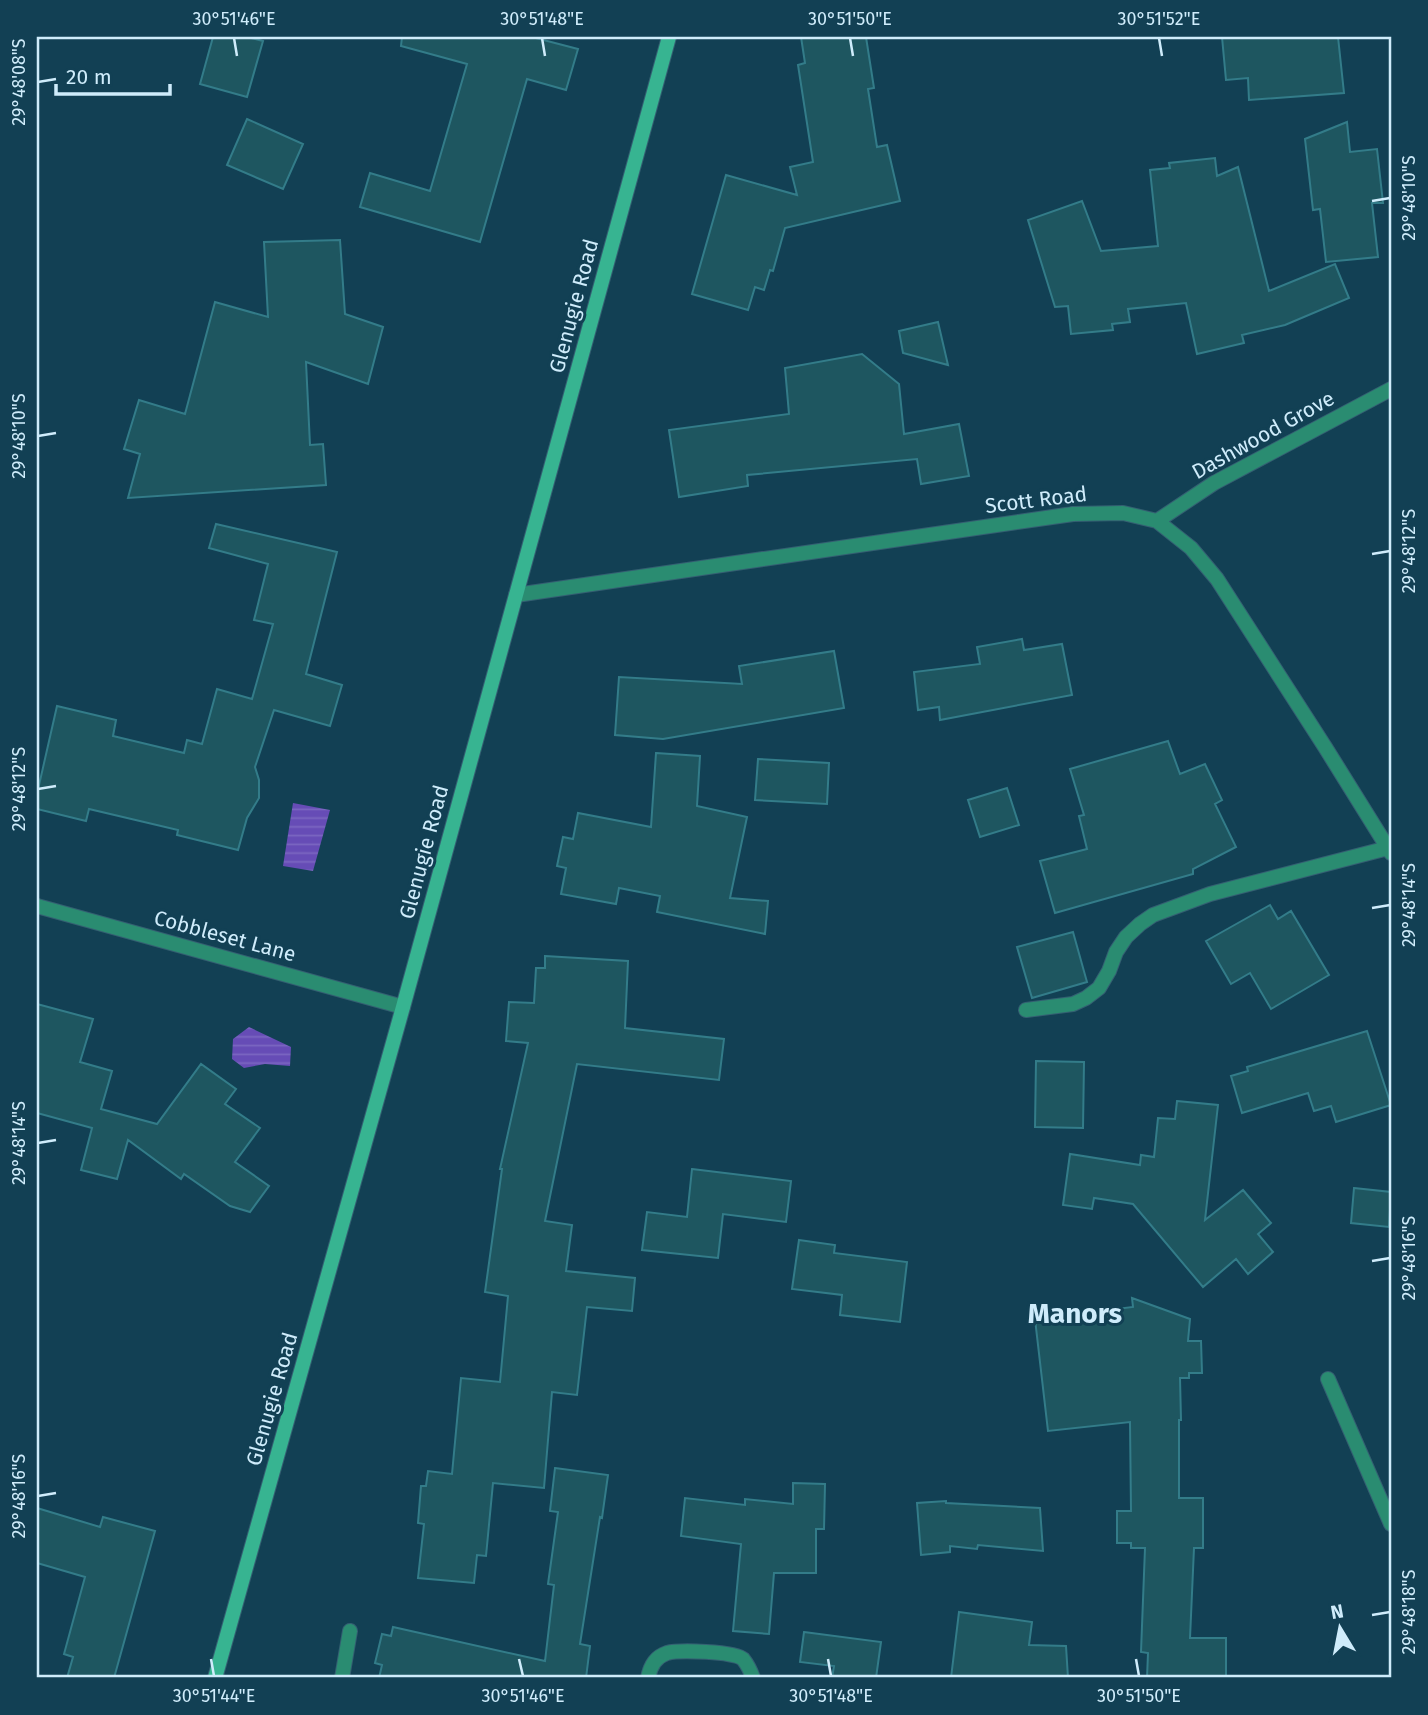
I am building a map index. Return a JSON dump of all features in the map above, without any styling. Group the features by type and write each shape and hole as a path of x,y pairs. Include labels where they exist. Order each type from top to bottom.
{"street":[{"name":"Glenugie Road","path":"215,1678 403,1007 669,37"},
{"name":"Dashwood Grove","path":"1157,521 1213,483 1391,389"},
{"name":"Scott Road","path":"516,595 1073,514 1123,513 1157,521 1191,548 1217,579 1390,850"},
{"path":"1026,1010 1073,1004 1086,998 1099,988 1126,937 1153,915 1210,894 1390,850"},
{"name":"Cobbleset Lane","path":"37,906 403,1007"},
{"path":"1328,1379 1391,1524"},
{"path":"342,1678 350,1631"},
{"path":"649,1678 650,1668 667,1653 723,1652 743,1659 753,1678"}],"shaded area":[{"path":"293,803 330,810 313,871 283,866"},
{"path":"249,1027 291,1047 290,1066 265,1064 244,1068 232,1059 233,1039"}],"building":[{"path":"213,37 247,37 263,41 247,97 200,84"},
{"path":"402,37 532,37 578,49 566,90 527,79 480,242 360,207 370,173 430,191 467,64 401,46"},
{"path":"801,37 866,37 874,88 868,89 877,147 887,145 900,201 785,228 773,271 770,270 764,290 755,287 748,310 692,294 726,175 797,195 790,167 813,162 798,65 805,63"},
{"path":"1222,37 1338,37 1344,93 1249,100 1248,78 1226,80"},
{"path":"247,119 303,144 283,189 227,165"},
{"path":"1347,122 1350,152 1377,149 1383,203 1372,203 1378,257 1326,262 1320,209 1313,210 1305,139"},
{"path":"1215,158 1217,176 1238,167 1269,291 1335,264 1349,298 1285,325 1242,335 1244,343 1197,354 1186,303 1128,309 1130,322 1112,324 1113,330 1071,334 1068,306 1055,307 1028,220 1082,201 1101,251 1158,246 1150,170 1170,168 1169,163"},
{"path":"340,240 345,314 383,327 368,384 306,362 310,445 323,444 326,485 128,498 140,454 124,449 139,400 185,414 215,302 268,317 264,242"},
{"path":"938,322 948,365 903,353 899,331"},
{"path":"862,354 899,384 904,434 959,424 969,476 921,484 917,459 747,475 748,486 679,497 669,430 789,414 785,368"},
{"path":"216,524 337,552 306,674 342,685 330,726 274,710 255,767 259,780 259,798 247,818 238,850 177,835 178,830 89,809 86,821 37,809 37,794 57,706 116,720 113,736 184,753 187,740 202,744 217,689 252,699 273,624 254,620 268,564 209,548"},
{"path":"1022,639 1024,650 1062,644 1072,695 940,720 939,707 918,710 914,672 980,664 977,647"},
{"path":"834,651 844,708 663,739 615,735 619,677 742,684 739,666"},
{"path":"1168,741 1180,774 1205,764 1222,800 1215,804 1236,847 1193,869 1193,874 1055,913 1040,861 1087,849 1079,816 1084,815 1070,769"},
{"path":"656,753 700,756 697,806 747,817 730,898 768,901 765,934 657,912 660,896 619,888 616,904 561,894 566,868 557,866 563,837 573,839 578,813 651,827"},
{"path":"758,759 829,763 827,804 755,800"},
{"path":"1007,788 1019,825 980,837 968,800"},
{"path":"1270,905 1278,919 1291,911 1329,975 1271,1009 1250,973 1231,984 1206,941"},
{"path":"1073,932 1087,982 1032,998 1017,947"},
{"path":"545,956 628,961 625,1028 724,1039 719,1080 577,1064 545,1221 572,1225 566,1271 635,1278 632,1311 587,1307 577,1395 552,1392 544,1488 493,1483 486,1556 477,1555 474,1583 418,1578 424,1524 418,1523 421,1486 426,1486 428,1471 452,1474 461,1378 500,1382 508,1296 485,1292 500,1169 528,1043 506,1041 509,1002 534,1003 536,968 545,968"},
{"path":"37,1004 93,1019 80,1062 112,1071 101,1109 157,1124 201,1064 236,1089 225,1104 260,1128 235,1162 269,1186 250,1212 230,1206 184,1174 181,1179 128,1140 117,1179 81,1170 92,1128 37,1113"},
{"path":"1367,1031 1391,1105 1336,1122 1331,1106 1314,1111 1308,1093 1242,1113 1231,1076 1248,1071 1247,1067"},
{"path":"1036,1061 1084,1062 1083,1128 1035,1127"},
{"path":"1177,1101 1218,1105 1205,1220 1243,1190 1271,1223 1258,1234 1273,1252 1248,1274 1236,1259 1203,1287 1133,1204 1094,1198 1092,1209 1063,1205 1070,1154 1140,1165 1141,1155 1154,1157 1158,1118 1175,1119"},
{"path":"692,1169 791,1181 786,1222 723,1214 718,1258 642,1250 647,1212 687,1217"},
{"path":"1354,1188 1391,1192 1389,1227 1351,1223"},
{"path":"799,1240 835,1245 834,1253 907,1262 900,1322 840,1315 842,1295 792,1289"},
{"path":"1132,1298 1190,1319 1188,1341 1201,1341 1202,1373 1189,1373 1189,1378 1180,1378 1179,1498 1203,1498 1203,1548 1194,1548 1190,1638 1226,1638 1226,1678 1147,1678 1148,1653 1141,1652 1145,1548 1131,1548 1131,1543 1117,1543 1117,1511 1131,1511 1130,1422 1048,1431 1035,1319 1133,1307"},
{"path":"555,1468 608,1475 580,1644 590,1646 586,1678 379,1678 382,1665 375,1663 382,1634 391,1636 393,1627 545,1661 554,1585 548,1584 558,1512 550,1511"},
{"path":"793,1483 825,1484 824,1529 816,1529 816,1573 774,1573 769,1634 733,1631 741,1544 681,1536 685,1498 745,1505 745,1499 793,1504"},
{"path":"946,1501 1040,1508 1043,1551 978,1545 977,1549 950,1546 950,1552 921,1555 917,1503"},
{"path":"37,1508 100,1527 103,1517 155,1531 114,1678 67,1678 73,1657 64,1654 85,1577 37,1563"},
{"path":"959,1612 1032,1622 1029,1645 1066,1646 1068,1678 951,1678"},
{"path":"804,1632 881,1642 876,1678 832,1678 834,1666 800,1662"}],"district":[{"name":"Manors","path":"1075,1313"}]}
